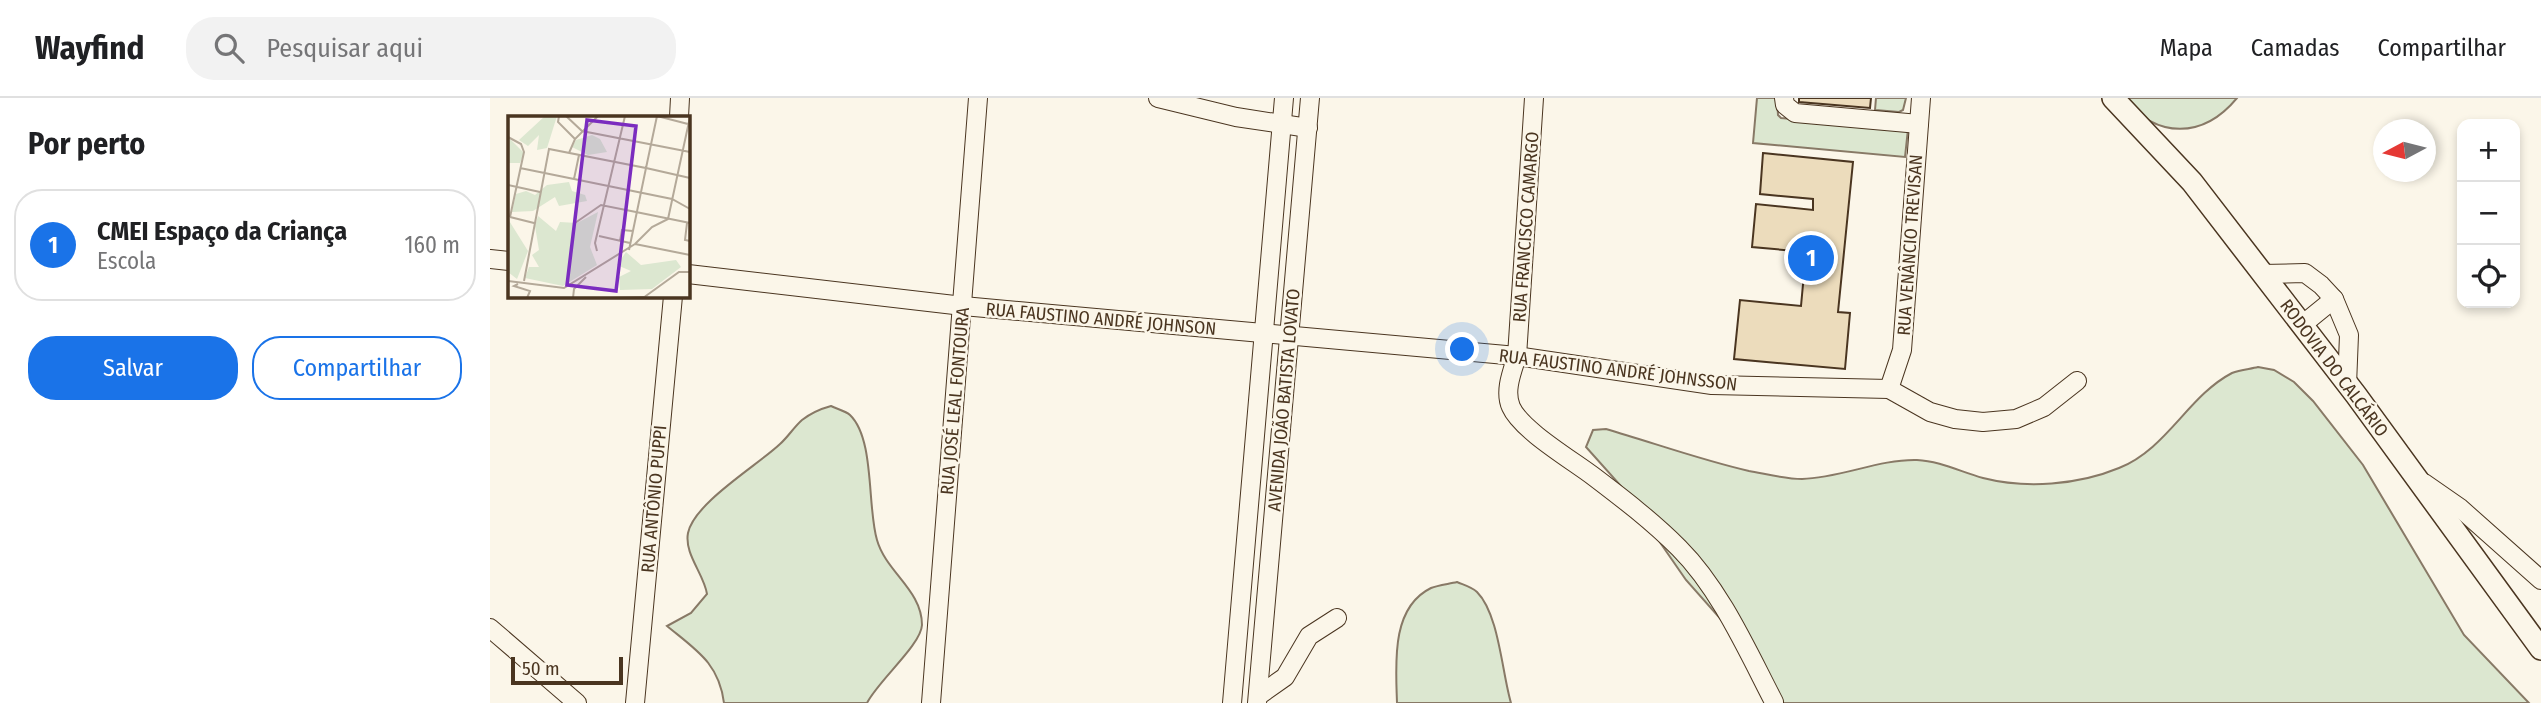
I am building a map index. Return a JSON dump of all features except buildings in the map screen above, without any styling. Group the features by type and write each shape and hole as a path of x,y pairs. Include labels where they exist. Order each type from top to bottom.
{"main road":[{"name":"RODOVIA DO CALCÁRIO","path":"2113,98 2192,182 2347,385 2541,649"}],"street":[{"path":"679,116 680,98"},
{"name":"RUA JOSÉ LEAL FONTOURA","path":"931,703 978,98"},
{"path":"1158,98 1282,126 1308,128"},
{"name":"AVENIDA JOÃO BATISTA LOVATO","path":"1232,703 1284,98"},
{"name":"AVENIDA JOÃO BATISTA LOVATO","path":"1258,699 1310,98"},
{"name":"RUA FRANCISCO CAMARGO","path":"1534,98 1517,356 1508,387 1511,407 1538,436 1625,500 1680,549 1725,608 1774,702"},
{"path":"1784,98 1785,105 1795,113 1919,124"},
{"name":"RUA VENÂNCIO TREVISAN","path":"1889,389 1902,350 1921,98"},
{"path":"490,259 508,261"},
{"path":"2262,274 2305,273 2334,299 2349,335 2347,385"},
{"name":"RUA FAUSTINO ANDRÉ JOHNSON","path":"690,274 962,306 1264,333"},
{"name":"RUA ANTÔNIO PUPPI","path":"635,703 673,298"},
{"path":"2302,325 2334,299"},
{"name":"RUA FAUSTINO ANDRÉ JOHNSSON","path":"1264,333 1517,356 1712,385 1889,389"},
{"path":"2320,350 2349,335"},
{"path":"1889,389 1930,412 1955,419 1983,422 2016,419 2044,407 2077,382"},
{"path":"2415,477 2460,508 2541,580"},
{"path":"1258,699 1285,677 1309,636 1337,618"},
{"path":"490,628 577,703"}],"green space":[{"path":"1757,98 1777,98 1778,115 1781,118 1908,129 1905,157 1753,143"},
{"path":"1876,98 1906,98 1903,110 1899,112 1875,110"},
{"path":"2123,98 2237,98 2210,121 2180,129 2150,121"},
{"path":"2258,367 2274,370 2294,382 2313,401 2363,465 2464,635 2529,703 1768,703 1749,651 1686,580 1621,486 1586,447 1593,430 1606,429 1731,467 1789,478 1817,478 1888,462 1917,460 1934,462 2000,481 2034,484 2069,482 2103,474 2136,459 2164,436 2216,383 2232,373"},
{"path":"831,406 848,414 858,426 867,456 877,540 888,562 916,601 922,625 920,633 867,703 724,703 717,677 711,667 696,650 667,626 691,613 707,594 691,556 688,533 693,521 714,497 770,453 802,420"},
{"path":"1457,582 1477,592 1490,614 1511,703 1397,703 1398,639 1408,609 1418,597 1431,588"}],"place":[{"name":"CMEI Espaço da Criança","path":"1811,258"}]}
